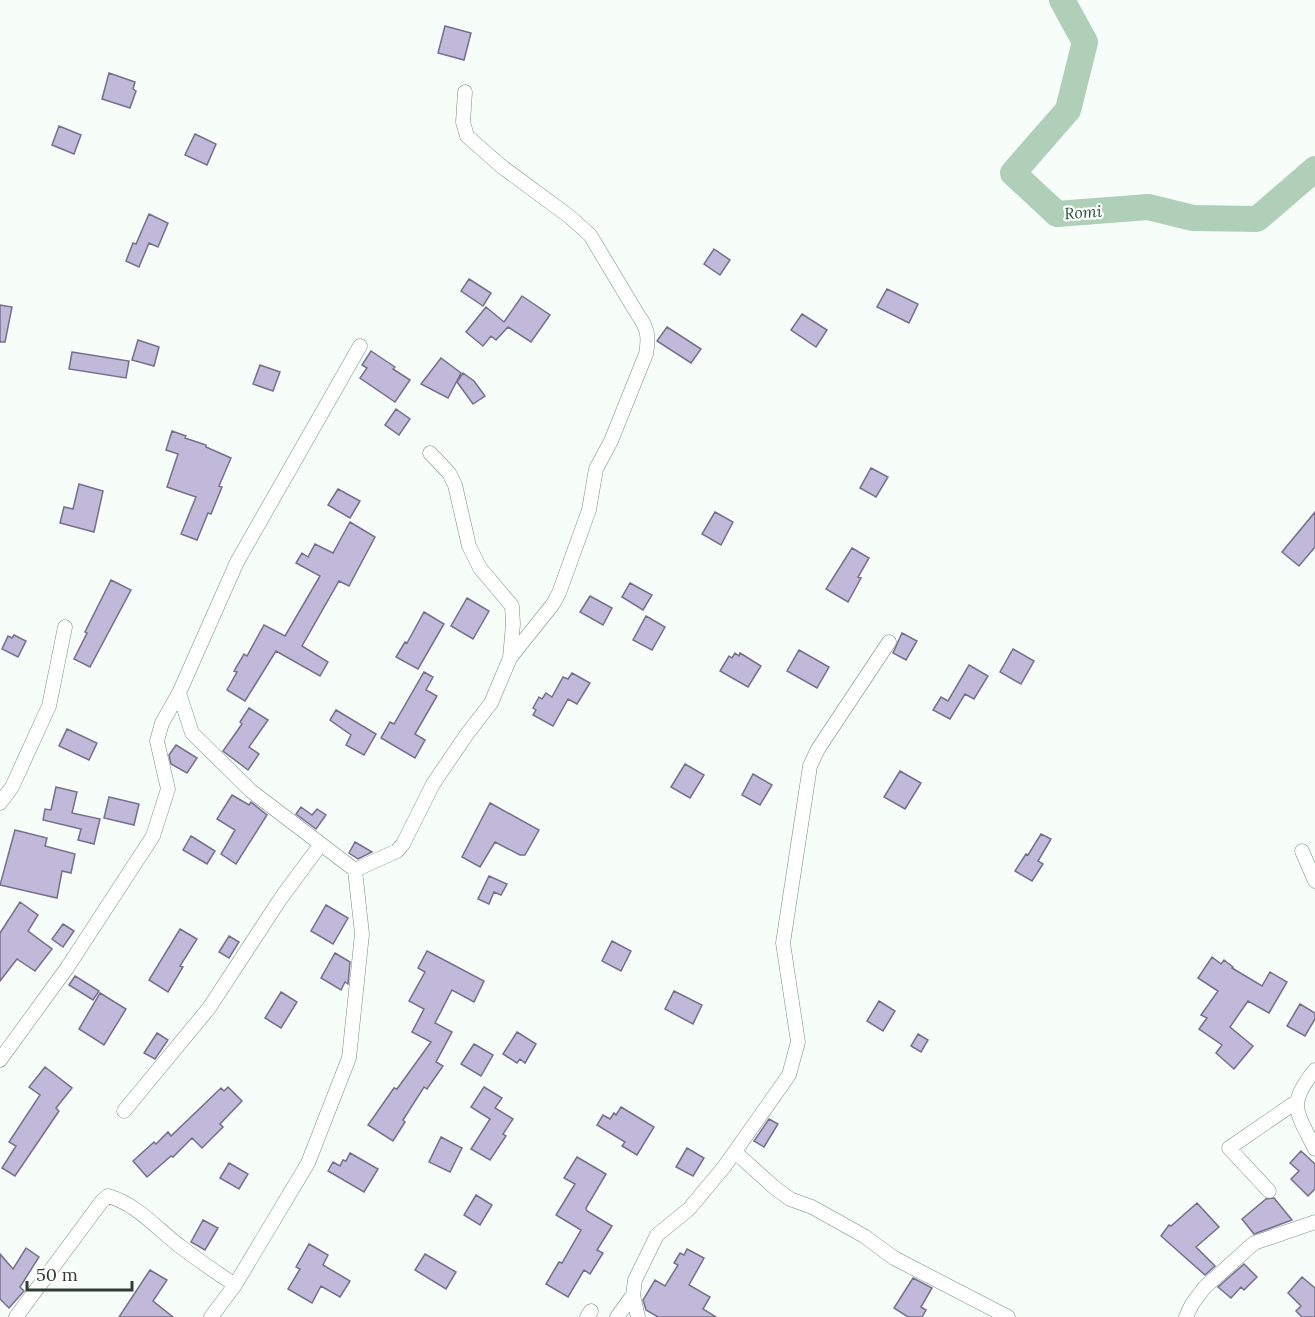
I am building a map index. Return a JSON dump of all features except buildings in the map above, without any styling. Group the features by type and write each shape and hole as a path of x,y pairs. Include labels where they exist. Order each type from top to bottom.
{"street":[{"path":"355,870 397,852 403,844 433,784 491,703 510,658 553,604 589,510 596,469 611,441 649,340 646,326 590,235 570,217 501,166 467,136 463,122 465,92"},
{"path":"0,1060 67,968 153,836 168,789 157,741 162,723 179,693 237,561 360,346"},
{"path":"430,453 449,472 455,485 469,546 480,568 512,606 510,658"},
{"path":"0,803 12,787 49,706 65,627"},
{"path":"638,1317 633,1295 635,1280 657,1235 689,1209 735,1152 789,1075 798,1042 783,943 810,766 818,749 889,642"},
{"path":"179,693 192,733 251,791 355,870 362,934 349,1058 308,1163 235,1285 211,1317"},
{"path":"124,1111 209,1008 281,898 321,844"},
{"path":"1302,851 1315,881"},
{"path":"1315,1070 1301,1087 1296,1102 1297,1112 1315,1149"},
{"path":"1269,1191 1229,1148 1296,1102"},
{"path":"735,1152 790,1199 812,1207 864,1236 894,1258 1008,1317"},
{"path":"16,1317 108,1196 118,1199 146,1217 180,1247 235,1285"},
{"path":"1186,1317 1192,1304 1205,1287 1254,1243 1315,1222"},
{"path":"617,1317 633,1295"}],"waterway":[{"name":"Romi","path":"1062,0 1085,42 1068,110 1013,173 1057,214 1148,207 1193,218 1257,219 1315,169"}]}
